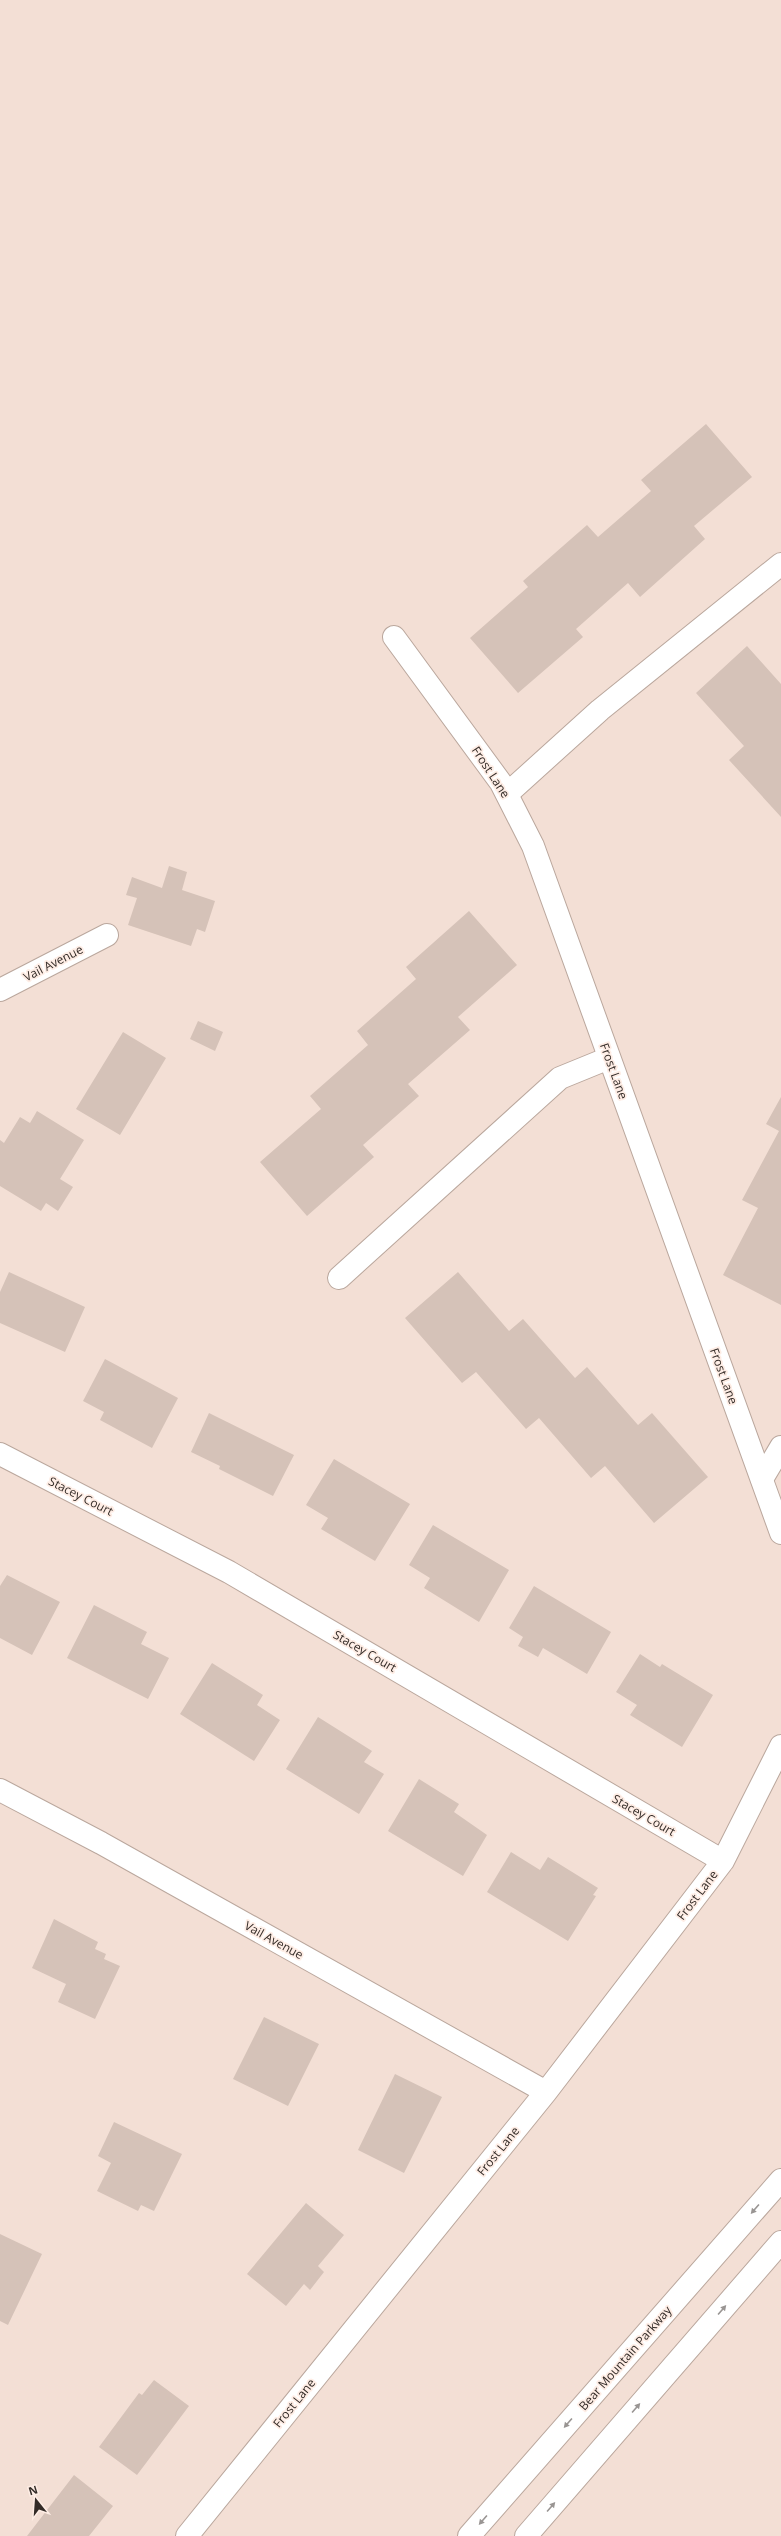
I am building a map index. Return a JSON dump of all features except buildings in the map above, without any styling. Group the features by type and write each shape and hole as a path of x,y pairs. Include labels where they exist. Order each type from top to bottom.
{"main road":[{"path":"507,794 600,710 781,564"},
{"name":"Frost Lane","path":"394,637 501,783 533,846 781,1533"},
{"name":"Vail Avenue","path":"0,990 107,936"},
{"path":"339,1278 560,1078 609,1058"},
{"path":"762,1478 781,1447"},
{"name":"Stacey Court","path":"0,1454 229,1572 723,1861"},
{"name":"Frost Lane","path":"186,2536 546,2092 723,1861 781,1746"},
{"name":"Vail Avenue","path":"0,1790 101,1843 546,2092"},
{"name":"Bear Mountain Parkway","path":"469,2536 781,2180"},
{"path":"526,2536 781,2242"}]}
